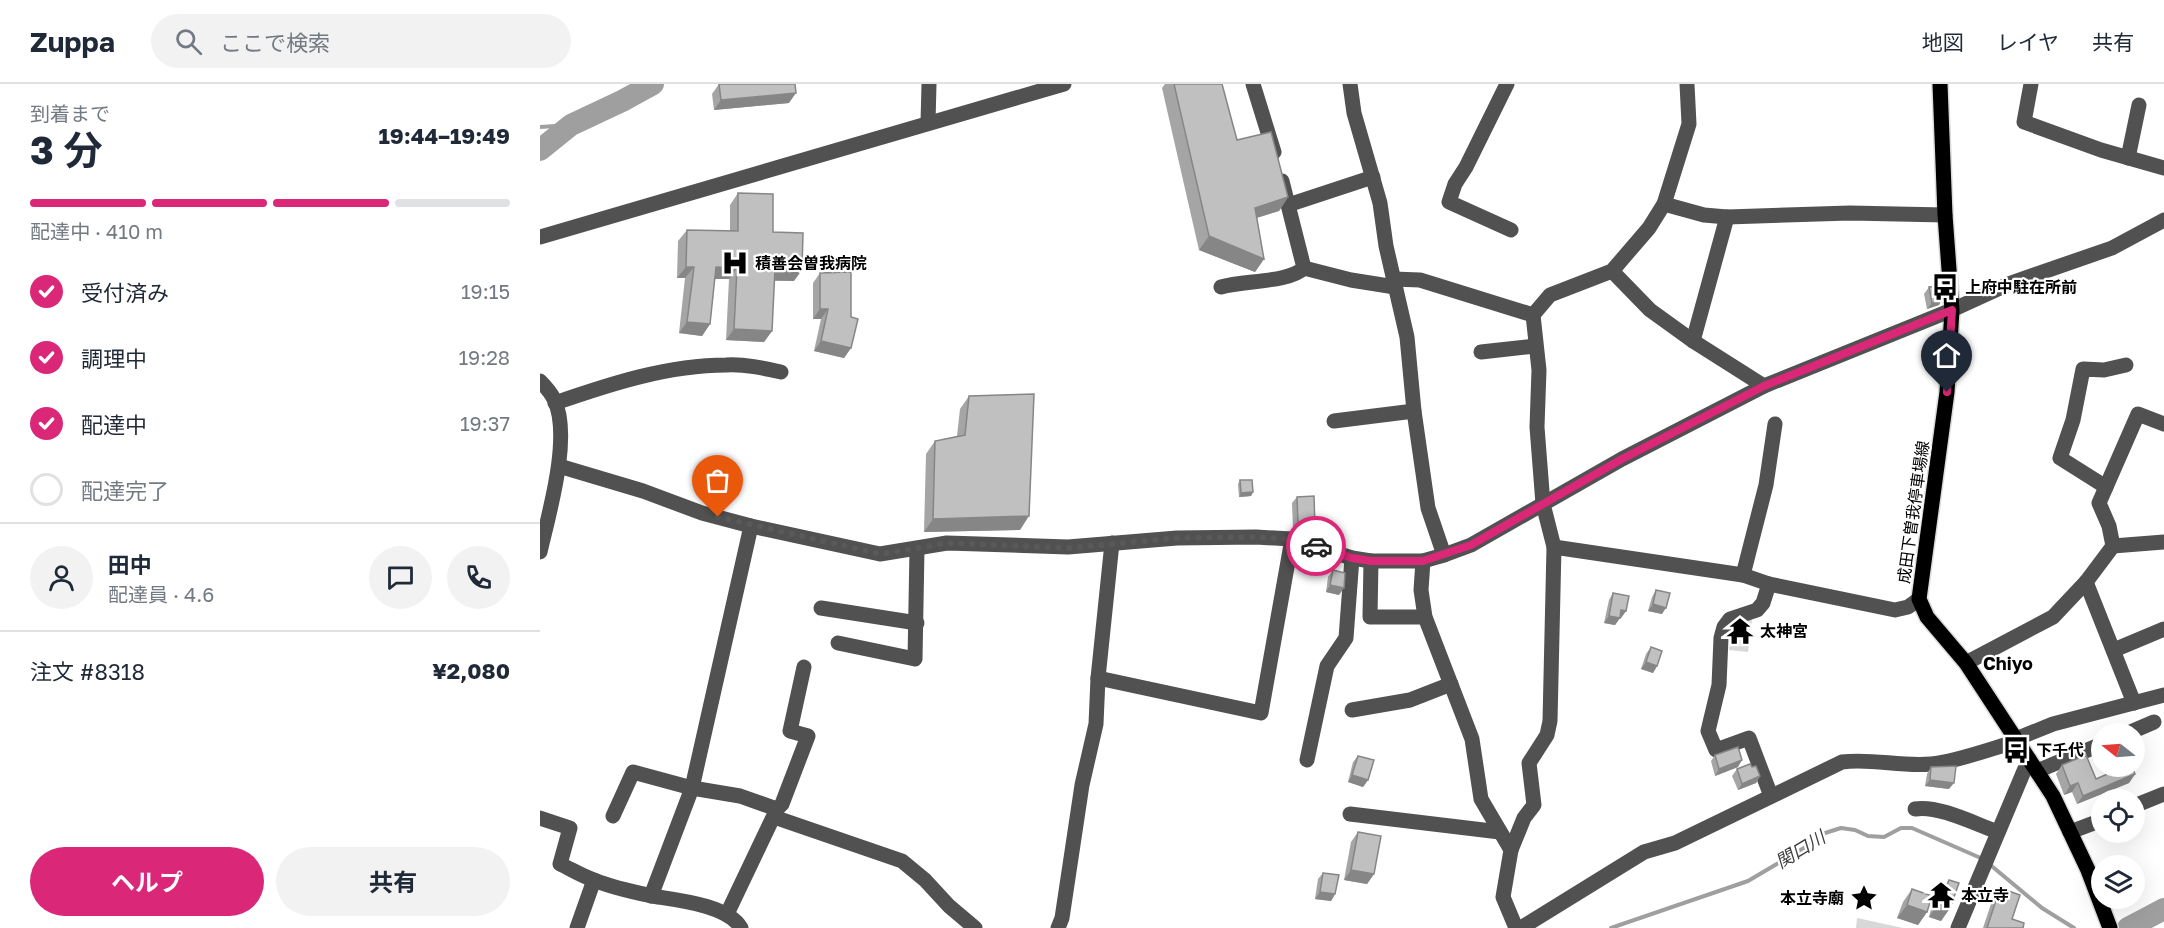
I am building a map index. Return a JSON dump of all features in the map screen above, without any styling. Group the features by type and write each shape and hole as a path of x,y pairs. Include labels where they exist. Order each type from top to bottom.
{"main road":[{"name":"成田下曽我停車場線","path":"1940,84 1945,215 1952,310 1947,392 1919,599 1927,617 1966,663 2053,796 2088,870 2110,928"}],"street":[{"path":"928,123 929,84"},
{"path":"540,237 1064,84"},
{"path":"1253,84 1304,268"},
{"path":"1350,84 1354,113 1380,203 1394,283 1407,337 1414,411 1428,508 1444,555"},
{"path":"1508,84 1455,184 1449,202 1511,230"},
{"path":"1687,84 1689,124 1664,204 1649,228 1612,271 1550,295 1533,315 1539,370 1537,427 1543,504 1554,547 1550,722 1547,735 1529,764 1534,805 1524,818 1511,850 1503,897 1519,928 1644,852 1675,843 1770,793 1842,762 1872,760 1932,764 2017,740 2053,724 2164,695"},
{"path":"2031,84 2024,122 2101,150 2164,168"},
{"path":"2128,158 2139,105"},
{"path":"1288,205 1373,177"},
{"path":"1664,204 1704,215 1726,217 1850,213 1945,215"},
{"path":"1693,341 1726,217"},
{"path":"560,466 643,491 702,513 880,554 947,543 1068,548 1178,538 1256,537 1292,539 1352,558 1371,561 1423,561 1471,545 1622,459 1764,386 1952,310 2011,283 2112,248 2164,220"},
{"path":"1304,268 1351,280 1394,283 1420,280 1533,315"},
{"path":"1221,287 1237,282 1250,283 1298,274 1304,268"},
{"path":"1612,271 1650,310 1693,341 1764,386"},
{"path":"1481,352 1535,346"},
{"path":"555,403 609,384 702,366 729,364 781,372"},
{"path":"2106,487 2060,458 2073,420 2083,369 2104,370 2126,365"},
{"path":"540,381 555,403 560,417 560,466 540,552"},
{"path":"1334,422 1414,411"},
{"path":"1966,663 2053,617 2086,582 2113,546 2109,526 2099,503 2138,414 2164,424"},
{"path":"1743,575 1766,485 1775,424"},
{"path":"651,896 692,788 751,526"},
{"path":"1098,678 1261,713 1292,539"},
{"path":"2113,546 2164,542"},
{"path":"1058,928 1062,918 1082,785 1096,724 1098,678 1112,543"},
{"path":"1554,547 1743,575 1769,584 1895,610 1908,607 1919,599"},
{"path":"838,643 915,659 917,549"},
{"path":"1307,760 1327,666 1346,638 1352,558"},
{"path":"1371,561 1370,617 1425,616"},
{"path":"1423,561 1421,590 1425,616 1472,739 1481,799 1511,850"},
{"path":"2086,582 2134,703"},
{"path":"1769,584 1763,603 1757,610 1730,619 1724,627 1721,638 1719,685 1708,730 1716,750 1749,738 1770,793"},
{"path":"821,608 917,623"},
{"path":"2114,650 2164,629"},
{"path":"726,914 782,804 808,736 790,731 804,667"},
{"path":"1352,710 1410,700 1451,684"},
{"path":"2145,726 2154,722"},
{"path":"1958,928 1980,867 2033,765 2091,747"},
{"path":"613,816 633,772 692,788 740,796 776,813 902,861 975,928"},
{"path":"2145,802 2164,794"},
{"path":"1915,808 1924,807 1936,810 1998,832"},
{"path":"1350,814 1500,832"},
{"path":"540,818 570,828 561,864 594,880 651,896 679,899 726,914 741,928"},
{"path":"2070,832 2091,824"},
{"path":"577,928 594,880"}],"shaded area":[{"path":"1752,619 1748,652 1729,650 1730,639 1740,639 1741,629 1731,627 1735,622"},
{"path":"1857,918 1903,928 1856,928"}],"building":[{"path":"719,84 795,84 796,93 721,100"},
{"path":"1174,84 1222,84 1237,140 1271,132 1288,197 1255,208 1264,259 1209,236"},
{"path":"738,193 773,194 773,232 803,233 802,270 775,269 772,331 734,329 737,268 716,267 710,324 687,322 694,267 686,267 687,230 738,231"},
{"path":"851,272 851,317 858,319 851,348 821,341 828,309 820,309 820,273"},
{"path":"1942,286 1943,298 1932,303 1929,287"},
{"path":"1034,394 1029,516 933,519 935,441 965,435 969,396"},
{"path":"1240,480 1252,480 1253,492 1241,493"},
{"path":"1314,496 1315,527 1298,523 1297,497"},
{"path":"1333,570 1345,573 1344,588 1330,585"},
{"path":"1656,590 1670,593 1666,608 1653,604"},
{"path":"1613,593 1629,596 1626,611 1621,610 1620,618 1609,616"},
{"path":"1651,647 1662,651 1657,666 1646,662"},
{"path":"1738,747 1742,760 1719,769 1715,755"},
{"path":"2086,755 2091,767 2091,777 2096,779 2128,777 2100,789 2091,789 2091,793 2083,796 2078,783 2070,786 2062,765"},
{"path":"1358,756 1374,760 1368,780 1352,775"},
{"path":"1750,764 1752,767 1756,766 1760,776 1742,784 1737,769"},
{"path":"1956,766 1954,783 1930,780 1931,767"},
{"path":"1358,832 1381,836 1374,874 1351,870"},
{"path":"1323,873 1339,875 1335,894 1320,892"},
{"path":"1949,880 1959,883 1950,908 1938,904"},
{"path":"2000,888 2020,895 2012,919 2024,923 2023,928 1987,928"},
{"path":"1912,889 1932,896 1927,912 1907,905"}],"waterway":[{"path":"540,150 571,125 653,84"},
{"path":"540,127 571,125"},
{"name":"関口川","path":"1611,928 1748,881 1825,833 1841,828 1855,830 1868,836 1884,837 1901,828 1912,828 1983,859"},
{"name":"関口川","path":"1988,863 2042,908 2074,928"},
{"name":"関口川","path":"2128,928 2164,909"}],"way so far":[{"path":"718,517 880,554 947,543 1068,548 1178,538 1292,539 1316,546"}],"place":[{"name":"積善会曽我病院","path":"735,263"},
{"name":"上府中駐在所前","path":"1945,287"},
{"name":"太神宮","path":"1740,631"},
{"name":"下千代","path":"2016,750"},
{"name":"本立寺","path":"1941,895"},
{"name":"本立寺廟","path":"1864,898"}],"district":[{"name":"Chiyo","path":"2008,663"}],"route":[{"path":"1316,546 1352,558 1371,561 1388,559 1423,561 1471,545 1622,459 1764,386 1952,310 1947,392"}]}
